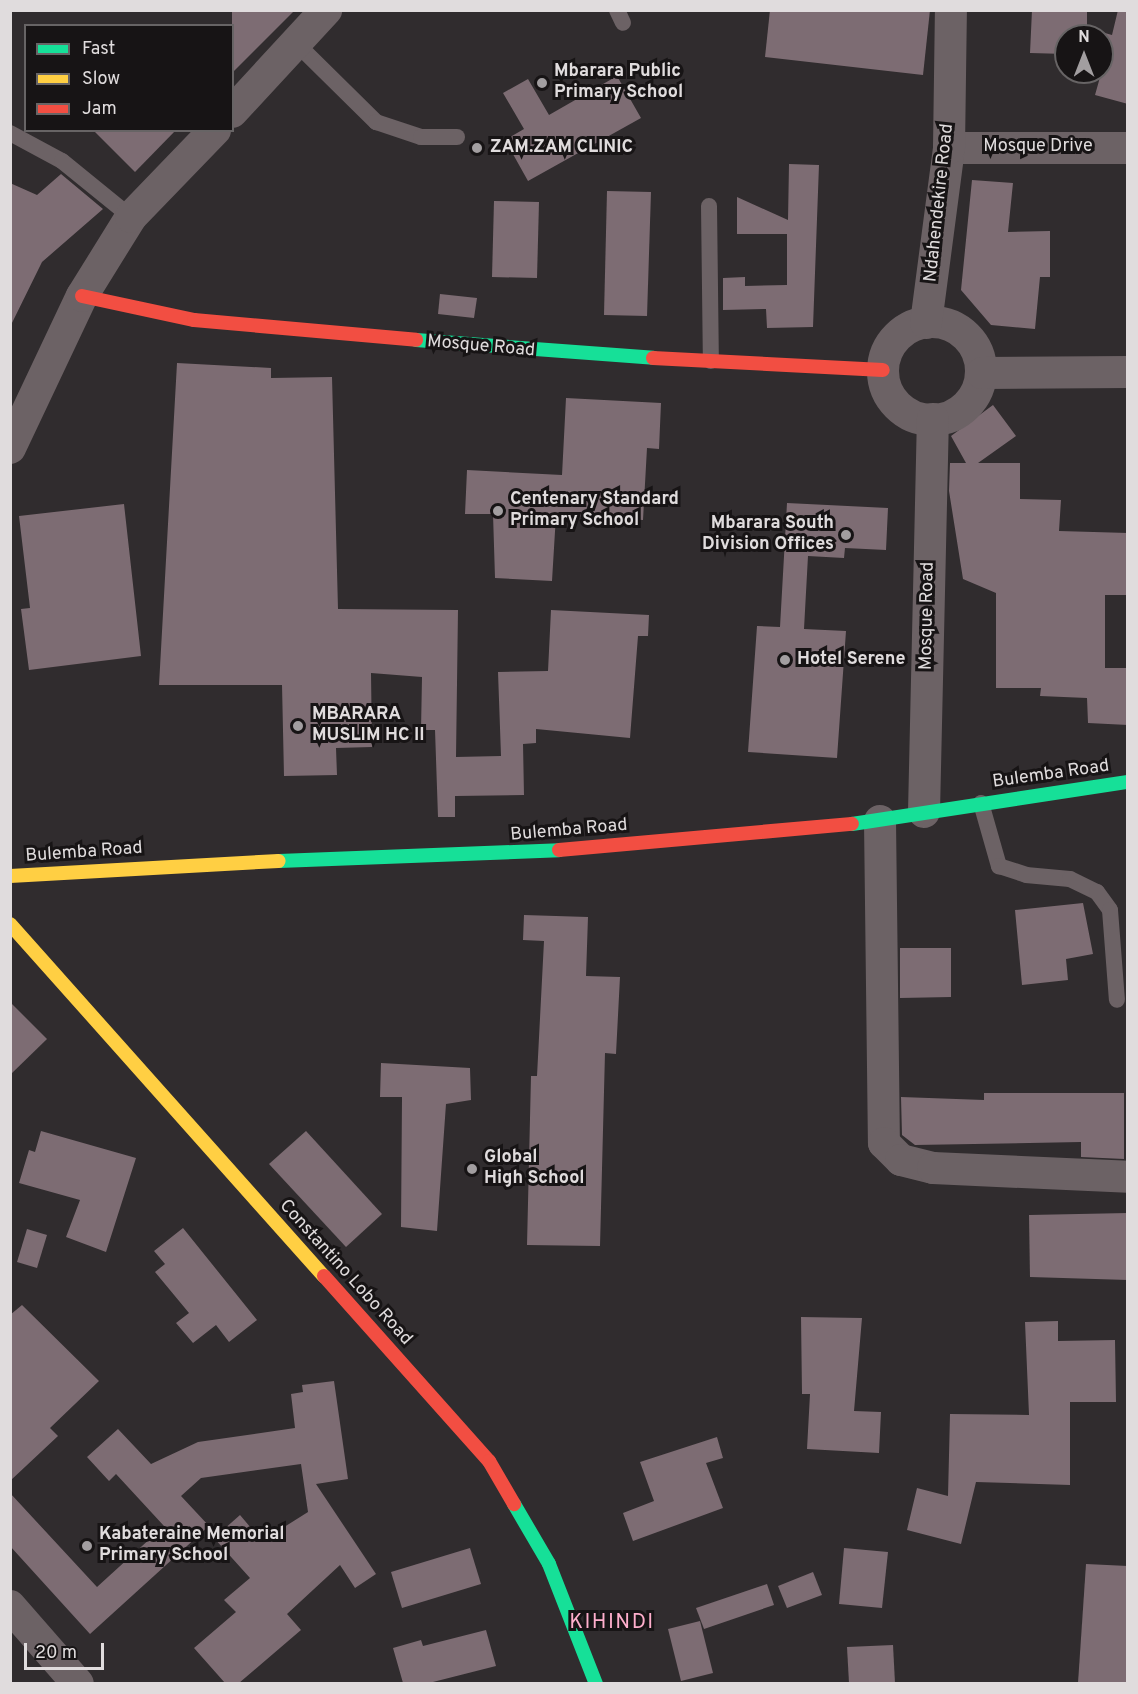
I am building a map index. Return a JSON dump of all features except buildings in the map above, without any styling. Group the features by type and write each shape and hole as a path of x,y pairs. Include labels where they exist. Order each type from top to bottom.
{"street":[{"path":"234,110 298,45 326,10"},
{"name":"Ndahendekire Road","path":"926,323 949,148 951,10"},
{"path":"10,448 82,296 131,217 213,132"},
{"name":"Mosque Drive","path":"949,148 1128,148"},
{"name":"Mosque Road","path":"82,296 194,320 530,351 883,370"},
{"path":"926,323 946,323 961,330 976,350 982,373 966,405 933,419 904,410 885,385 883,370 892,342 902,332 926,323"},
{"path":"982,373 1128,372"},
{"name":"Mosque Road","path":"924,812 933,419"},
{"name":"Bulemba Road","path":"10,876 182,863 496,856 880,821 981,803 1128,782"},
{"path":"880,821 884,1143 901,1160 933,1168 1128,1177"},
{"name":"Constantino Lobo Road","path":"10,924 489,1461 549,1564 596,1683"},
{"path":"10,1606 78,1683"}],"lane":[{"path":"298,45 376,122 421,137 457,137"},
{"path":"10,133 62,160 131,217"},
{"path":"709,206 711,361"},
{"path":"981,803 999,866 1026,875 1070,879 1097,892 1110,910 1118,1000"}],"traffic: fast":[{"path":"416,340 653,358"},
{"path":"852,824 1128,782"},
{"path":"279,861 559,850"},
{"path":"514,1504 549,1564 596,1684"}],"traffic: slow":[{"path":"10,876 279,861"},
{"path":"10,924 324,1276"}],"traffic: jam":[{"path":"82,296 194,320 416,340"},
{"path":"653,358 883,370"},
{"path":"559,850 852,824"},
{"path":"324,1276 489,1461 514,1504"}],"place":[{"name":"Mbarara Public Primary School","path":"542,83"},
{"name":"ZAM.ZAM CLINIC","path":"477,148"},
{"name":"Centenary Standard Primary School","path":"498,511"},
{"name":"Mbarara South Division Offices","path":"846,535"},
{"name":"Hotel Serene","path":"785,660"},
{"name":"MBARARA MUSLIM HC II","path":"298,726"},
{"name":"Global High School","path":"472,1169"},
{"name":"Kabateraine Memorial Primary School","path":"87,1546"}],"district":[{"name":"KIHINDI","path":"612,1623"}]}
